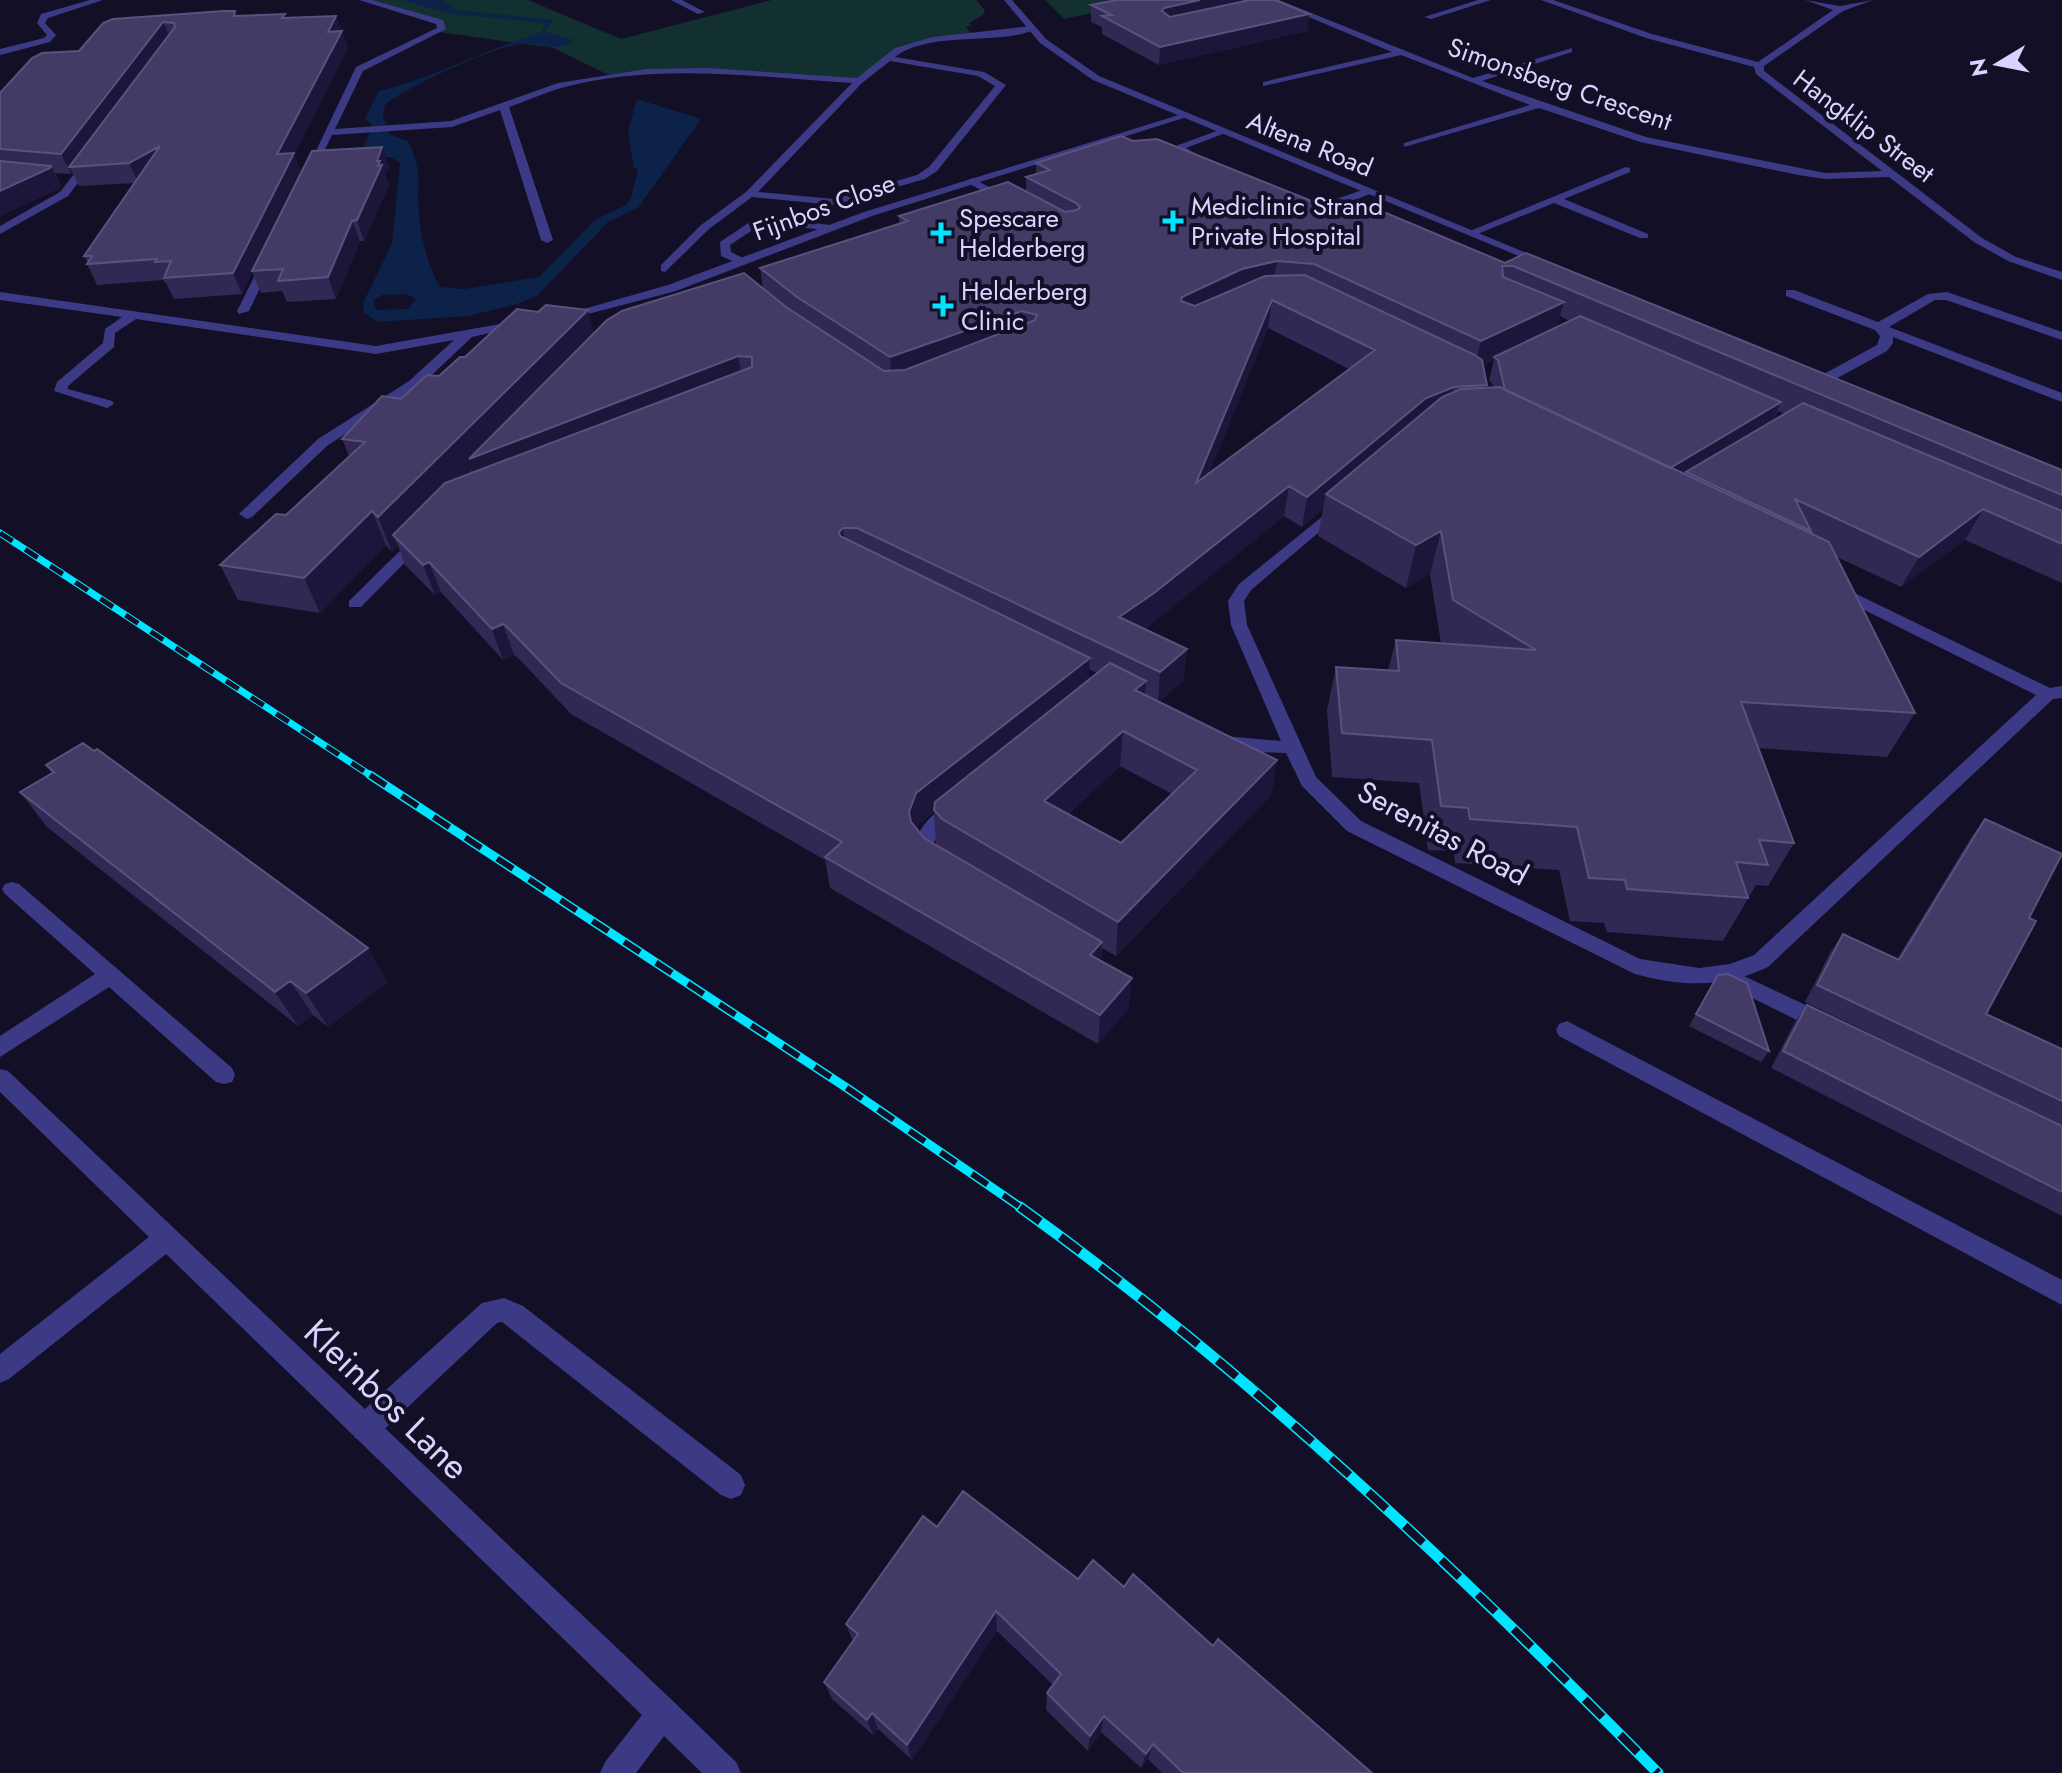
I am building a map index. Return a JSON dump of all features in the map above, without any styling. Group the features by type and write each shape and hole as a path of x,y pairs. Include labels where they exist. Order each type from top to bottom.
{"street":[{"path":"0,52 47,40 52,35 41,23 44,16 99,0"},
{"path":"302,187 363,65 442,29 440,22 363,0"},
{"path":"675,0 701,12"},
{"name":"Altena Road","path":"1008,0 1047,45 1082,70 1223,132 1556,268"},
{"path":"1428,17 1487,0"},
{"path":"1545,0 1649,36 1759,65"},
{"path":"1809,0 1840,9"},
{"name":"Hangklip Street","path":"1869,0 1840,9 1759,65 1759,72 1997,251 2062,276"},
{"path":"1263,8 1277,2"},
{"name":"Simonsberg Crescent","path":"1277,2 1473,81 1644,140 1825,176 1891,174"},
{"path":"665,268 705,227 750,194 859,81 887,58 910,46 933,40 1032,29"},
{"path":"1473,81 1569,50"},
{"path":"1266,84 1402,52"},
{"path":"750,194 834,202 921,177 933,169 1001,85 981,74 887,58"},
{"path":"328,132 452,124 504,107 531,93 561,85 667,70 859,81"},
{"path":"1408,145 1539,105"},
{"path":"504,107 547,240"},
{"name":"Fijnbos Close","path":"553,318 630,301 730,273 743,262 830,228 1185,116"},
{"path":"1208,165 1178,147 1223,132"},
{"path":"0,231 55,200 75,180 103,143"},
{"path":"1471,233 1626,170"},
{"path":"55,179 75,180"},
{"path":"972,181 1028,211"},
{"path":"1286,202 1303,210 1314,210 1368,191"},
{"path":"1556,200 1644,236"},
{"path":"743,262 725,254 724,244 757,222 778,220 830,228"},
{"path":"243,311 269,256"},
{"path":"1790,293 2060,394"},
{"path":"0,296 376,350 538,321"},
{"path":"1879,327 1932,297 1947,296 2062,336"},
{"path":"107,404 68,395 61,391 62,385 109,344 109,332 134,315"},
{"path":"1827,378 1882,348 1887,343 1886,335 1879,327"},
{"path":"247,514 323,442 414,384 472,334"},
{"path":"1813,372 1842,384"},
{"name":"Serenitas Road","path":"1356,494 1245,587 1236,601 1239,625 1309,781 1354,826 1635,966 1686,977 1725,975 1746,969 1773,951 2055,693 1825,584"},
{"path":"355,604 428,530"},
{"path":"1211,738 1252,746 1294,747"},
{"path":"948,869 927,855 923,839 928,831 975,793"},
{"path":"12,889 224,1075"},
{"path":"0,1048 111,975"},
{"path":"1725,975 1851,1037"},
{"path":"1567,1030 2062,1293"},
{"name":"Kleinbos Lane","path":"0,1078 725,1773"},
{"path":"0,1370 166,1239"},
{"path":"365,1428 491,1312 504,1310 731,1485"},
{"path":"616,1773 663,1713"}],"green space":[{"path":"365,0 528,0 621,39 772,0 976,0 985,10 983,15 969,23 971,26 966,26 971,35 909,46 858,81 682,69 609,75 553,48 439,32 444,25"},
{"path":"1045,0 1157,0 1064,19"}],"water":[{"path":"402,0 442,0 457,10 553,20 545,32 574,40 555,47 520,44 490,52 430,79 385,105 383,116 389,134 408,141 416,161 421,233 440,287 464,289 539,277 596,219 626,205 631,198 638,169 634,168 628,131 637,99 701,119 638,208 608,222 538,295 517,304 468,316 378,322 364,313 363,303 392,244 400,163 391,157 365,157 361,152 373,126 365,118 379,91 542,32 546,23 451,14","holes":["405,294 416,299 408,309 376,310 373,300 382,295"]}],"building":[{"path":"1117,0 1200,0 1164,8 1162,11 1170,17 1250,0 1275,0 1309,14 1160,47 1102,16 1112,15 1091,5"},
{"path":"235,11 234,16 336,16 328,32 342,31 277,154 294,153 233,273 164,278 171,261 155,262 157,259 87,264 92,256 84,256 160,146 129,163 69,167 175,27 174,23 163,22 61,154 0,149 0,93 32,58 42,53 79,51 103,23 113,19"},
{"path":"1121,136 1133,141 1157,139 1349,216 1372,207 1505,263 1526,253 2062,470 2062,495 1513,266 1502,266 1503,277 1564,302 1481,341 1314,264 1277,261 1242,269 1182,297 1181,301 1195,306 1265,276 1305,275 1475,355 1482,360 1487,385 1454,387 1426,398 1307,497 1289,486 1119,617 1187,649 1160,672 857,528 843,528 839,532 840,536 1090,658 916,793 909,812 911,822 924,838 1102,942 1090,955 1132,978 1100,1015 825,857 842,842 561,683 509,629 503,624 492,629 429,562 423,565 393,535 445,483 752,367 752,357 738,356 469,459 607,320 622,311 744,273 786,307 884,371 905,370 1035,320 1037,315 1022,311 890,357 797,297 760,268 908,221 899,216 1008,182 1065,212 1077,210 1080,207 1076,203 1026,177 1050,170 1036,163","holes":["1272,300 1375,350 1196,483"]},
{"path":"382,147 377,161 380,161 378,166 382,165 357,220 352,221 328,277 278,281 283,269 252,271 312,151"},
{"path":"0,161 51,166 0,191"},
{"path":"546,305 588,310 378,517 372,511 304,578 220,565 276,514 286,515 365,442 342,439 382,396 401,399 427,375 439,376 460,357 465,357 517,309 538,312"},
{"path":"1580,316 1781,402 1670,468 1505,390 1498,360 1494,357"},
{"path":"1500,387 1829,542 1915,713 1741,702 1794,843 1759,840 1768,865 1736,862 1748,898 1627,889 1625,880 1589,878 1577,827 1470,819 1468,808 1441,806 1432,740 1342,733 1336,667 1399,671 1396,640 1536,650 1453,600 1441,531 1416,545 1326,494 1442,397 1461,389"},
{"path":"1803,403 2062,511 2062,544 1983,509 1919,557 1795,499 1811,531 1686,472"},
{"path":"1110,663 1146,681 1135,690 1277,760 1118,922 942,819 934,810 935,802","holes":["1123,731 1197,770 1121,843 1044,801"]},
{"path":"83,743 94,751 97,749 368,948 306,993 290,981 275,992 20,792 54,772 46,765"},
{"path":"1985,819 2062,854 2029,918 2036,921 1986,1014 2062,1049 2062,1101 1817,985 1843,934 1899,960"},
{"path":"1728,974 1747,983 1769,1051 1696,1014 1718,975"},
{"path":"1807,1005 2062,1126 2062,1192 1783,1051"},
{"path":"963,1491 1078,1579 1093,1560 1124,1587 1133,1574 1213,1646 1218,1639 1372,1773 1183,1773 1153,1744 1146,1754 1104,1716 1090,1736 1047,1693 1061,1674 996,1611 907,1745 872,1713 867,1720 824,1682 858,1634 846,1624 923,1516 937,1527"}],"railway":[{"path":"0,533 373,777"},
{"path":"370,775 847,1088 1023,1209"},
{"path":"1020,1207 1189,1337 1351,1476 1507,1622 1658,1773"}],"place":[{"name":"Mediclinic Strand Private Hospital","path":"1173,221"},
{"name":"Spescare Helderberg","path":"941,233"},
{"name":"Helderberg Clinic","path":"943,306"}]}
